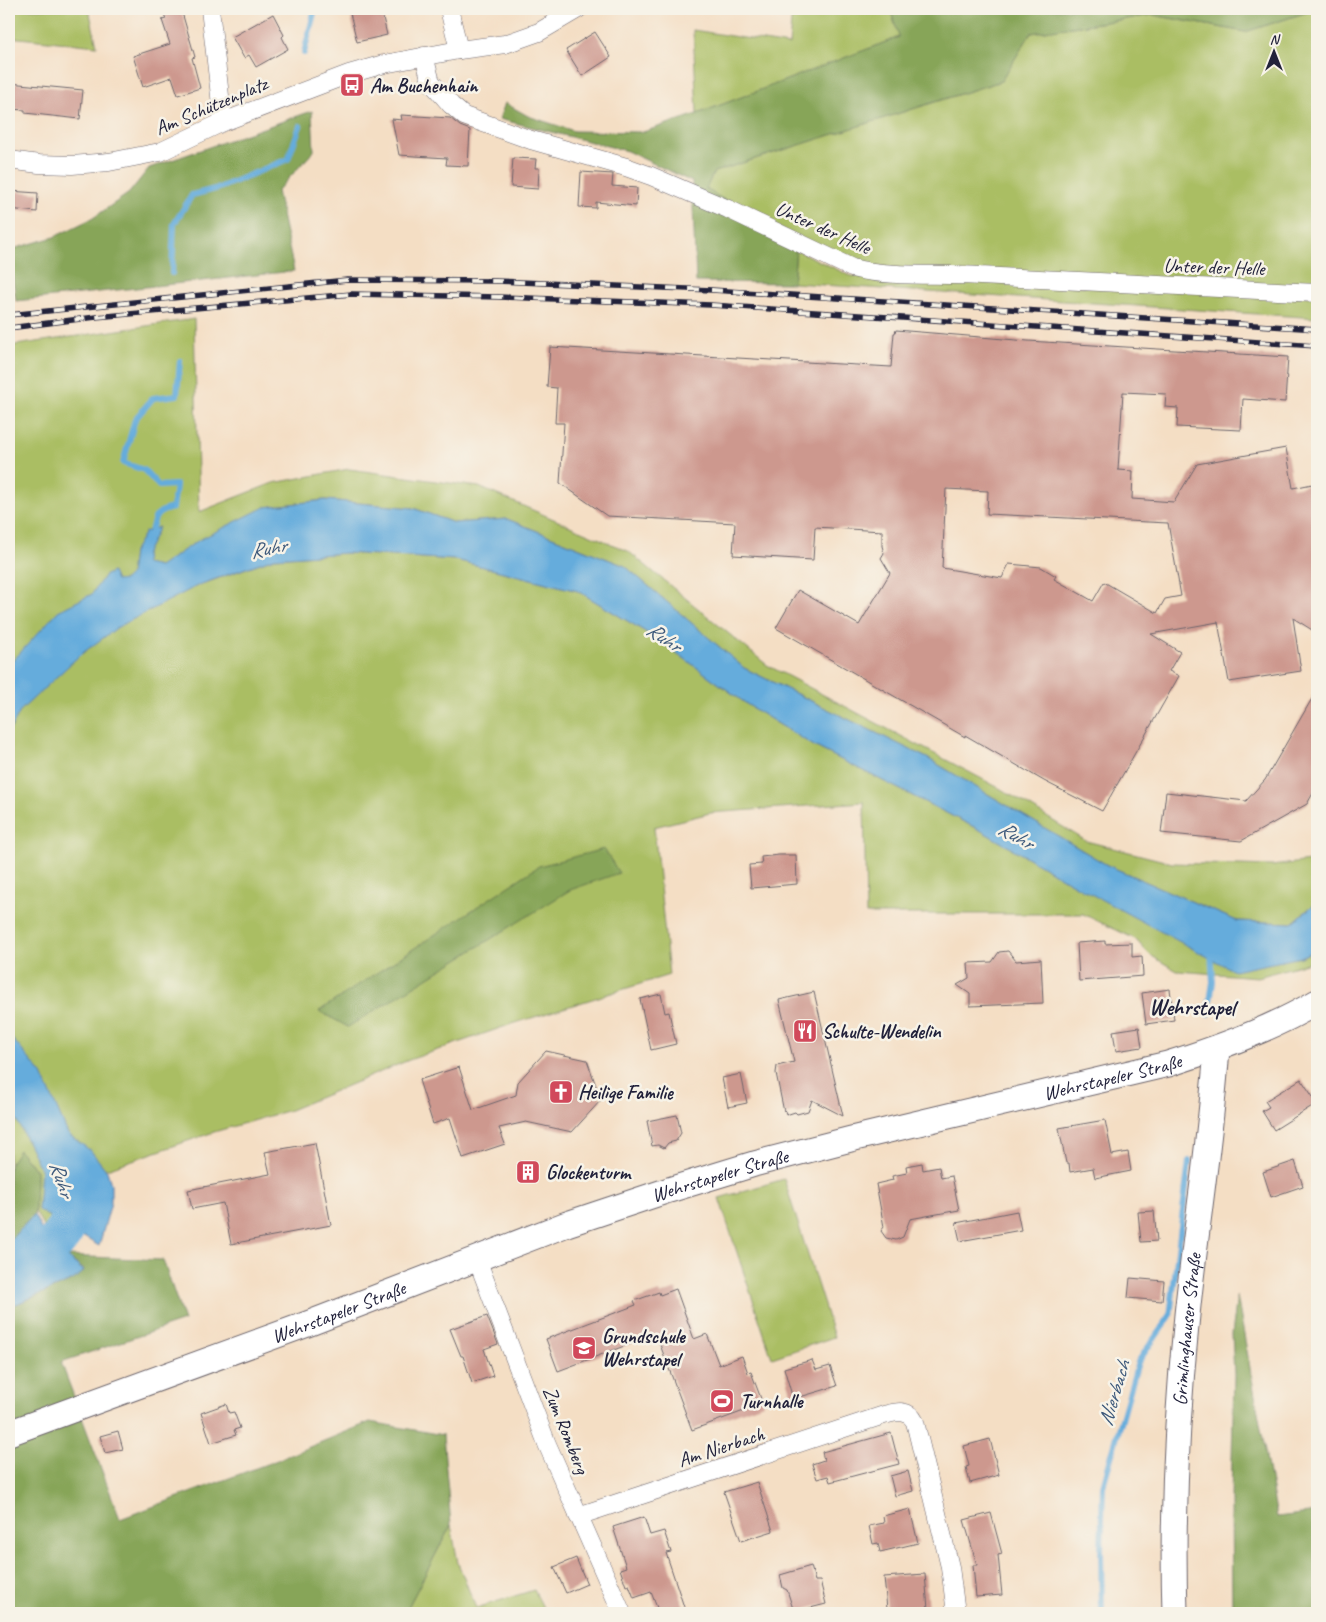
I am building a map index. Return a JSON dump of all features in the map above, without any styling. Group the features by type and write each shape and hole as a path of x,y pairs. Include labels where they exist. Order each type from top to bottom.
{"main road":[{"name":"Wehrstapeler Straße","path":"9,1433 668,1190 754,1164 861,1137 1168,1064 1217,1048 1317,1002"},
{"name":"Grimlinghauser Straße","path":"1175,1613 1176,1495 1186,1326 1217,1048"}],"street":[{"path":"210,9 223,122"},
{"path":"449,9 459,50"},
{"name":"Am Schützenplatz","path":"9,160 38,164 72,165 109,162 160,152 223,122 349,74 384,64 424,56 505,44 554,24 578,9"},
{"name":"Unter der Helle","path":"424,56 431,82 451,105 464,116 531,140 651,176 728,209 852,268 872,273 976,276 1317,293"},
{"name":"Zum Romberg","path":"477,1259 547,1444 622,1613"},
{"name":"Am Nierbach","path":"578,1516 884,1415 903,1412 912,1417 915,1422 950,1567 956,1613"}],"green space":[{"path":"9,9 89,9 97,46 9,37"},
{"path":"792,9 890,9 900,37 697,114 693,30 789,45"},
{"path":"890,9 1317,9 1245,32 1153,15 1031,33 1001,81 714,172 706,189 743,211 796,250 793,283 696,282 692,182 627,151 499,119 505,103 528,116 574,131 643,132 697,114 899,37"},
{"path":"1317,9 1317,290 861,267 743,211 705,189 714,172 1001,81 1031,33 1153,15 1245,32"},
{"path":"312,111 314,151 277,191 294,271 16,301 9,250 54,237 93,218 129,193 149,168"},
{"path":"796,250 851,276 1317,297 1317,318 793,283"},
{"path":"194,319 199,512 273,483 349,469 479,487 628,551 767,665 1001,789 1086,841 1172,863 1272,866 1317,860 1317,902 1292,923 1237,921 1107,865 927,758 744,668 625,566 507,519 454,523 413,508 325,500 265,507 200,585 274,558 346,553 456,560 578,591 659,640 748,705 814,746 980,830 1078,887 1301,957 1317,949 1317,960 1258,977 1177,971 1150,955 1135,939 1083,914 866,914 864,802 710,813 654,827 669,975 509,1025 409,1060 290,1110 214,1132 66,1183 49,1237 35,1211 36,1170 19,1151 9,1165 9,346"},
{"path":"604,849 619,873 570,890 348,1027 319,1011 539,866"},
{"path":"19,1150 36,1171 35,1211 34,1215 9,1241 9,1165"},
{"path":"784,1179 834,1337 772,1358 719,1198"},
{"path":"66,1256 163,1260 184,1321 61,1362 120,1519 280,1459 370,1422 443,1435 451,1525 405,1613 9,1613 9,1307 73,1280 84,1270"},
{"path":"1237,1296 1277,1517 1317,1512 1317,1613 1232,1613 1231,1498 1234,1375 1232,1334"},
{"path":"451,1525 458,1563 476,1608 534,1590 546,1613 405,1613"}],"water":[{"path":"325,500 413,508 454,523 507,519 625,566 744,668 927,758 1107,865 1237,921 1292,923 1317,902 1317,949 1301,957 1234,971 1078,887 980,830 814,746 748,705 659,640 578,591 456,560 346,553 274,558 199,585 118,627 80,655 21,710 9,732 9,665 58,611 92,594 104,576 112,572 116,581 125,580 130,575 133,552 145,532 159,527 145,555 146,564 159,567 199,540 265,507"},
{"path":"9,1035 42,1074 68,1134 91,1151 107,1171 111,1184 111,1203 99,1246 38,1210 41,1170 9,1104"},
{"path":"34,1215 47,1240 84,1271 73,1280 9,1307 9,1241"}],"building":[{"path":"162,9 181,9 195,57 192,58 200,88 178,95 172,77 143,87 133,56 170,44 162,20 166,19"},
{"path":"349,9 381,9 387,35 357,42"},
{"path":"273,14 284,35 282,37 288,49 256,67 249,55 244,58 232,37"},
{"path":"595,32 611,57 582,76 566,50"},
{"path":"9,83 83,90 80,119 25,113 25,110 9,109"},
{"path":"401,115 450,118 460,126 470,130 468,166 446,165 447,158 399,155 392,119 402,120"},
{"path":"513,158 536,159 535,168 539,168 538,189 511,187"},
{"path":"581,172 613,174 612,186 637,188 636,206 596,202 596,208 579,207"},
{"path":"9,191 38,193 37,212 9,209"},
{"path":"896,330 1028,341 1288,357 1285,402 1243,399 1241,430 1177,427 1178,408 1165,407 1166,394 1123,392 1118,470 1133,471 1132,499 1174,502 1197,464 1286,448 1293,488 1317,483 1317,633 1293,618 1301,671 1229,682 1218,622 1151,634 1180,652 1169,671 1179,676 1102,811 1044,781 965,735 965,737 776,628 798,590 859,625 890,573 881,558 884,553 882,531 815,527 813,560 733,555 735,523 607,516 560,483 564,423 555,423 557,388 547,387 550,347 891,367","holes":["946,489 988,491 987,514 1168,523 1181,596 1165,599 1157,613 1104,582 1093,601 1054,579 1056,576 1041,567 1009,564 1002,578 942,568"]},
{"path":"1317,690 1317,786 1307,804 1241,841 1161,833 1166,792 1246,801 1265,780"},
{"path":"796,855 797,884 751,888 749,865 762,864 761,857"},
{"path":"1105,941 1105,944 1132,943 1132,957 1142,956 1143,976 1079,981 1077,943"},
{"path":"1008,951 1016,961 1041,959 1043,1003 970,1006 970,994 957,985 969,978 968,963 992,962 999,952"},
{"path":"1170,989 1174,1020 1146,1024 1142,993"},
{"name":"Schulte-Wendelin","path":"814,992 843,1116 812,1100 808,1111 786,1115 784,1112 776,1073 777,1066 794,1062 779,1000"},
{"path":"661,994 665,1013 669,1012 676,1044 651,1050 640,999"},
{"path":"1139,1027 1142,1047 1116,1051 1113,1031"},
{"name":"Heilige Familie","path":"546,1051 587,1060 601,1100 572,1132 526,1122 499,1128 505,1144 463,1158 450,1118 433,1124 419,1080 459,1067 473,1110 516,1095 518,1082"},
{"path":"741,1074 747,1103 728,1107 722,1078"},
{"path":"1301,1079 1317,1103 1274,1130 1262,1111 1269,1107 1265,1101"},
{"path":"677,1115 681,1133 676,1141 668,1143 664,1148 658,1145 652,1146 647,1121"},
{"path":"1105,1120 1112,1155 1128,1152 1131,1171 1095,1178 1093,1168 1070,1172 1069,1163 1066,1163 1059,1128"},
{"path":"315,1143 331,1225 231,1244 223,1203 192,1209 188,1190 270,1174 265,1152"},
{"path":"1295,1161 1303,1186 1271,1197 1263,1172"},
{"path":"922,1163 923,1170 939,1167 941,1178 952,1176 959,1210 910,1219 903,1237 896,1240 886,1238 881,1231 884,1227 876,1184 893,1180 892,1176 907,1173 906,1166"},
{"path":"1017,1211 1021,1230 960,1241 956,1223"},
{"path":"1154,1211 1157,1241 1141,1242 1138,1212"},
{"path":"1130,1278 1164,1281 1162,1301 1128,1298"},
{"name":"Grundschule Wehrstapel","path":"676,1289 694,1339 707,1334 719,1365 742,1356 748,1373 751,1372 763,1404 692,1430 656,1334 558,1371 546,1339 636,1305 634,1301 659,1292 660,1295"},
{"path":"487,1316 498,1344 484,1349 493,1376 472,1383 463,1356 461,1356 450,1329"},
{"path":"812,1360 816,1370 830,1366 837,1386 793,1399 784,1368"},
{"path":"226,1404 229,1413 234,1412 240,1428 234,1430 236,1435 211,1443 201,1413"},
{"path":"118,1431 123,1449 105,1453 100,1436"},
{"path":"891,1433 899,1464 830,1482 828,1476 817,1479 812,1464 824,1460 822,1452"},
{"path":"990,1439 999,1475 970,1483 966,1467 969,1466 964,1446"},
{"path":"908,1471 913,1491 895,1496 890,1476"},
{"path":"757,1482 773,1531 741,1541 724,1492"},
{"path":"910,1509 918,1543 880,1552 878,1543 873,1544 869,1526 884,1523 883,1516"},
{"path":"991,1513 1002,1554 998,1555 1002,1595 976,1597 973,1565 977,1565 964,1520"},
{"path":"644,1517 650,1535 664,1531 671,1552 666,1553 686,1613 659,1613 651,1592 634,1598 629,1585 626,1586 620,1569 626,1567 613,1527"},
{"path":"576,1558 587,1584 566,1593 554,1567"},
{"path":"811,1566 815,1581 820,1581 826,1604 794,1612 787,1590 783,1588 780,1575"},
{"path":"925,1574 928,1609 899,1611 899,1608 887,1609 884,1577"}],"waterway":[{"path":"304,53 315,9"},
{"path":"172,273 174,224 192,195 219,188 288,159 300,126"},
{"path":"150,537 152,525 158,514 173,508 176,485 159,486 144,470 123,463 135,419 153,398 177,395 180,361"},
{"name":"Nierbach","path":"1208,1014 1213,982 1211,950"},
{"name":"Nierbach","path":"1102,1613 1103,1486 1138,1362 1170,1316 1189,1161"},
{"name":"Ruhr","path":"9,1273 51,1247 67,1225 70,1212 69,1196 64,1177"}],"railway":[{"path":"9,315 347,280 496,281 712,290 1317,329"},
{"path":"9,328 96,317 352,294 499,297 711,305 1317,346"}],"place":[{"name":"Am Buchenhain","path":"352,85"},
{"name":"Schulte-Wendelin","path":"805,1031"},
{"name":"Heilige Familie","path":"561,1092"},
{"name":"Glockenturm","path":"528,1172"},
{"name":"Grundschule Wehrstapel","path":"584,1348"},
{"name":"Turnhalle","path":"722,1401"}],"district":[{"name":"Wehrstapel","path":"1192,1008"}]}
